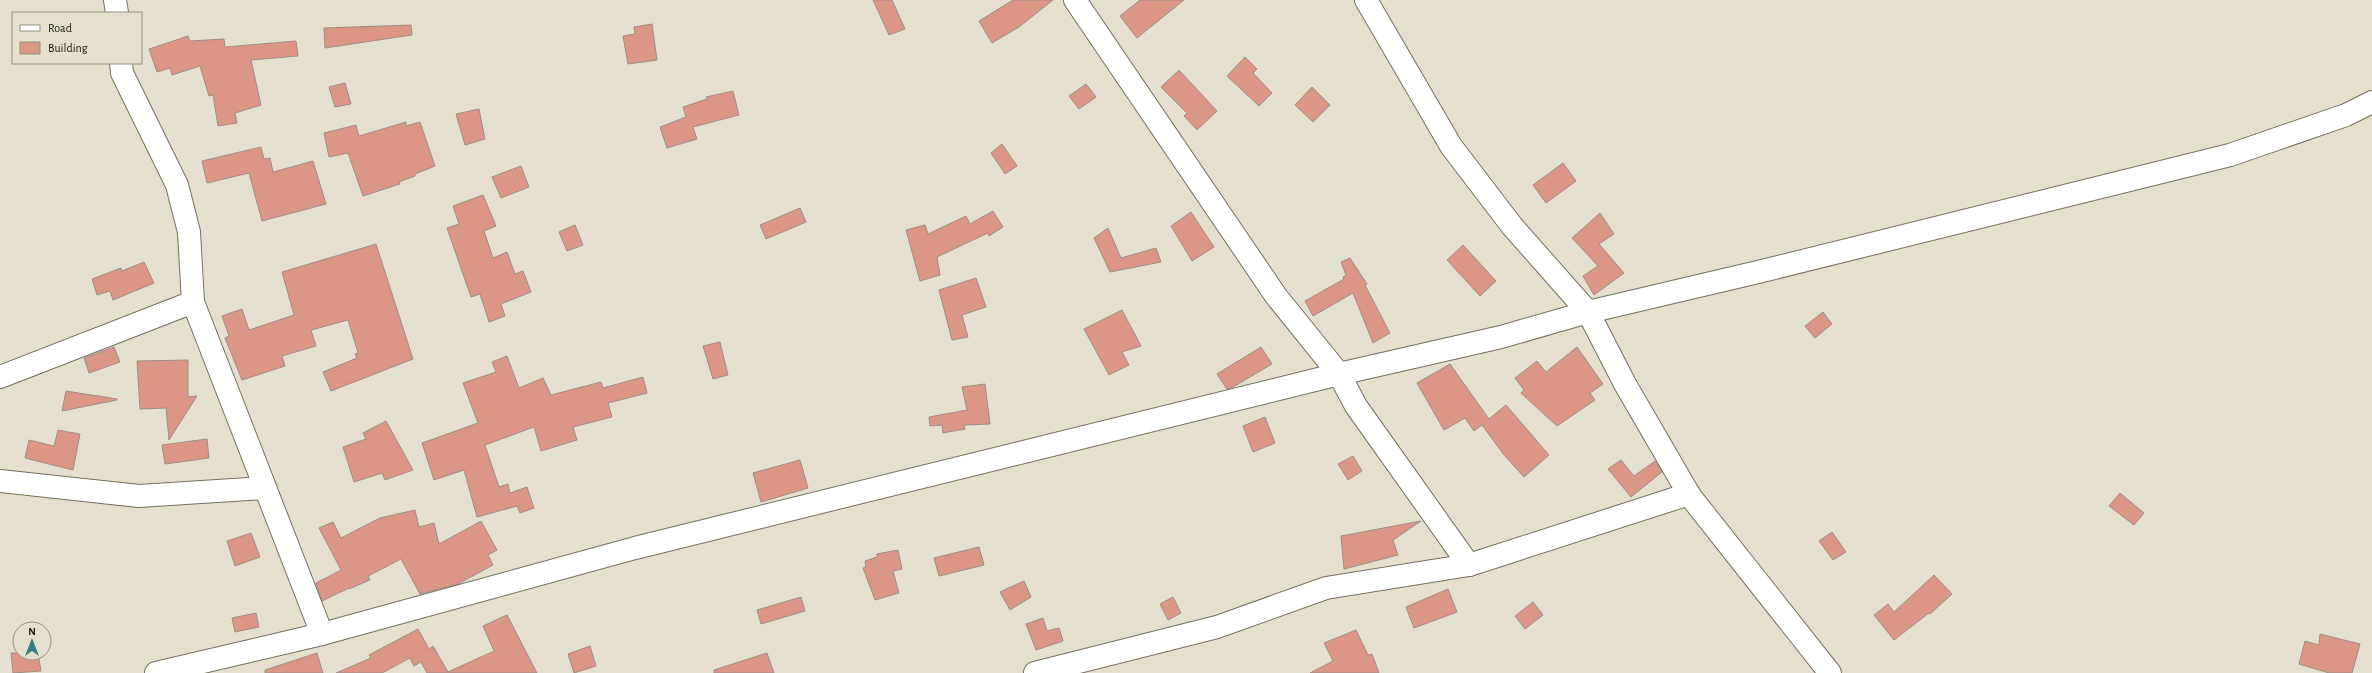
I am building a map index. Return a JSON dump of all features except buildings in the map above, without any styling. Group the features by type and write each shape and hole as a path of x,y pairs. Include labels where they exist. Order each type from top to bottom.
{"street":[{"path":"115,0 117,12"},
{"path":"1075,0 1276,296 1339,374 1356,406 1469,565"},
{"path":"1366,0 1451,146 1512,226 1588,312 1625,384 1689,494 1830,673"},
{"path":"122,64 122,73 177,185 189,232 193,302 322,634"},
{"path":"156,673 322,634 643,546 1339,374 1501,336 1588,312 1758,272 2230,155 2346,115 2372,102"},
{"path":"0,377 193,302"},
{"path":"0,481 139,496 265,488"},
{"path":"1034,673 1217,627 1326,588 1469,565 1689,494"}]}
